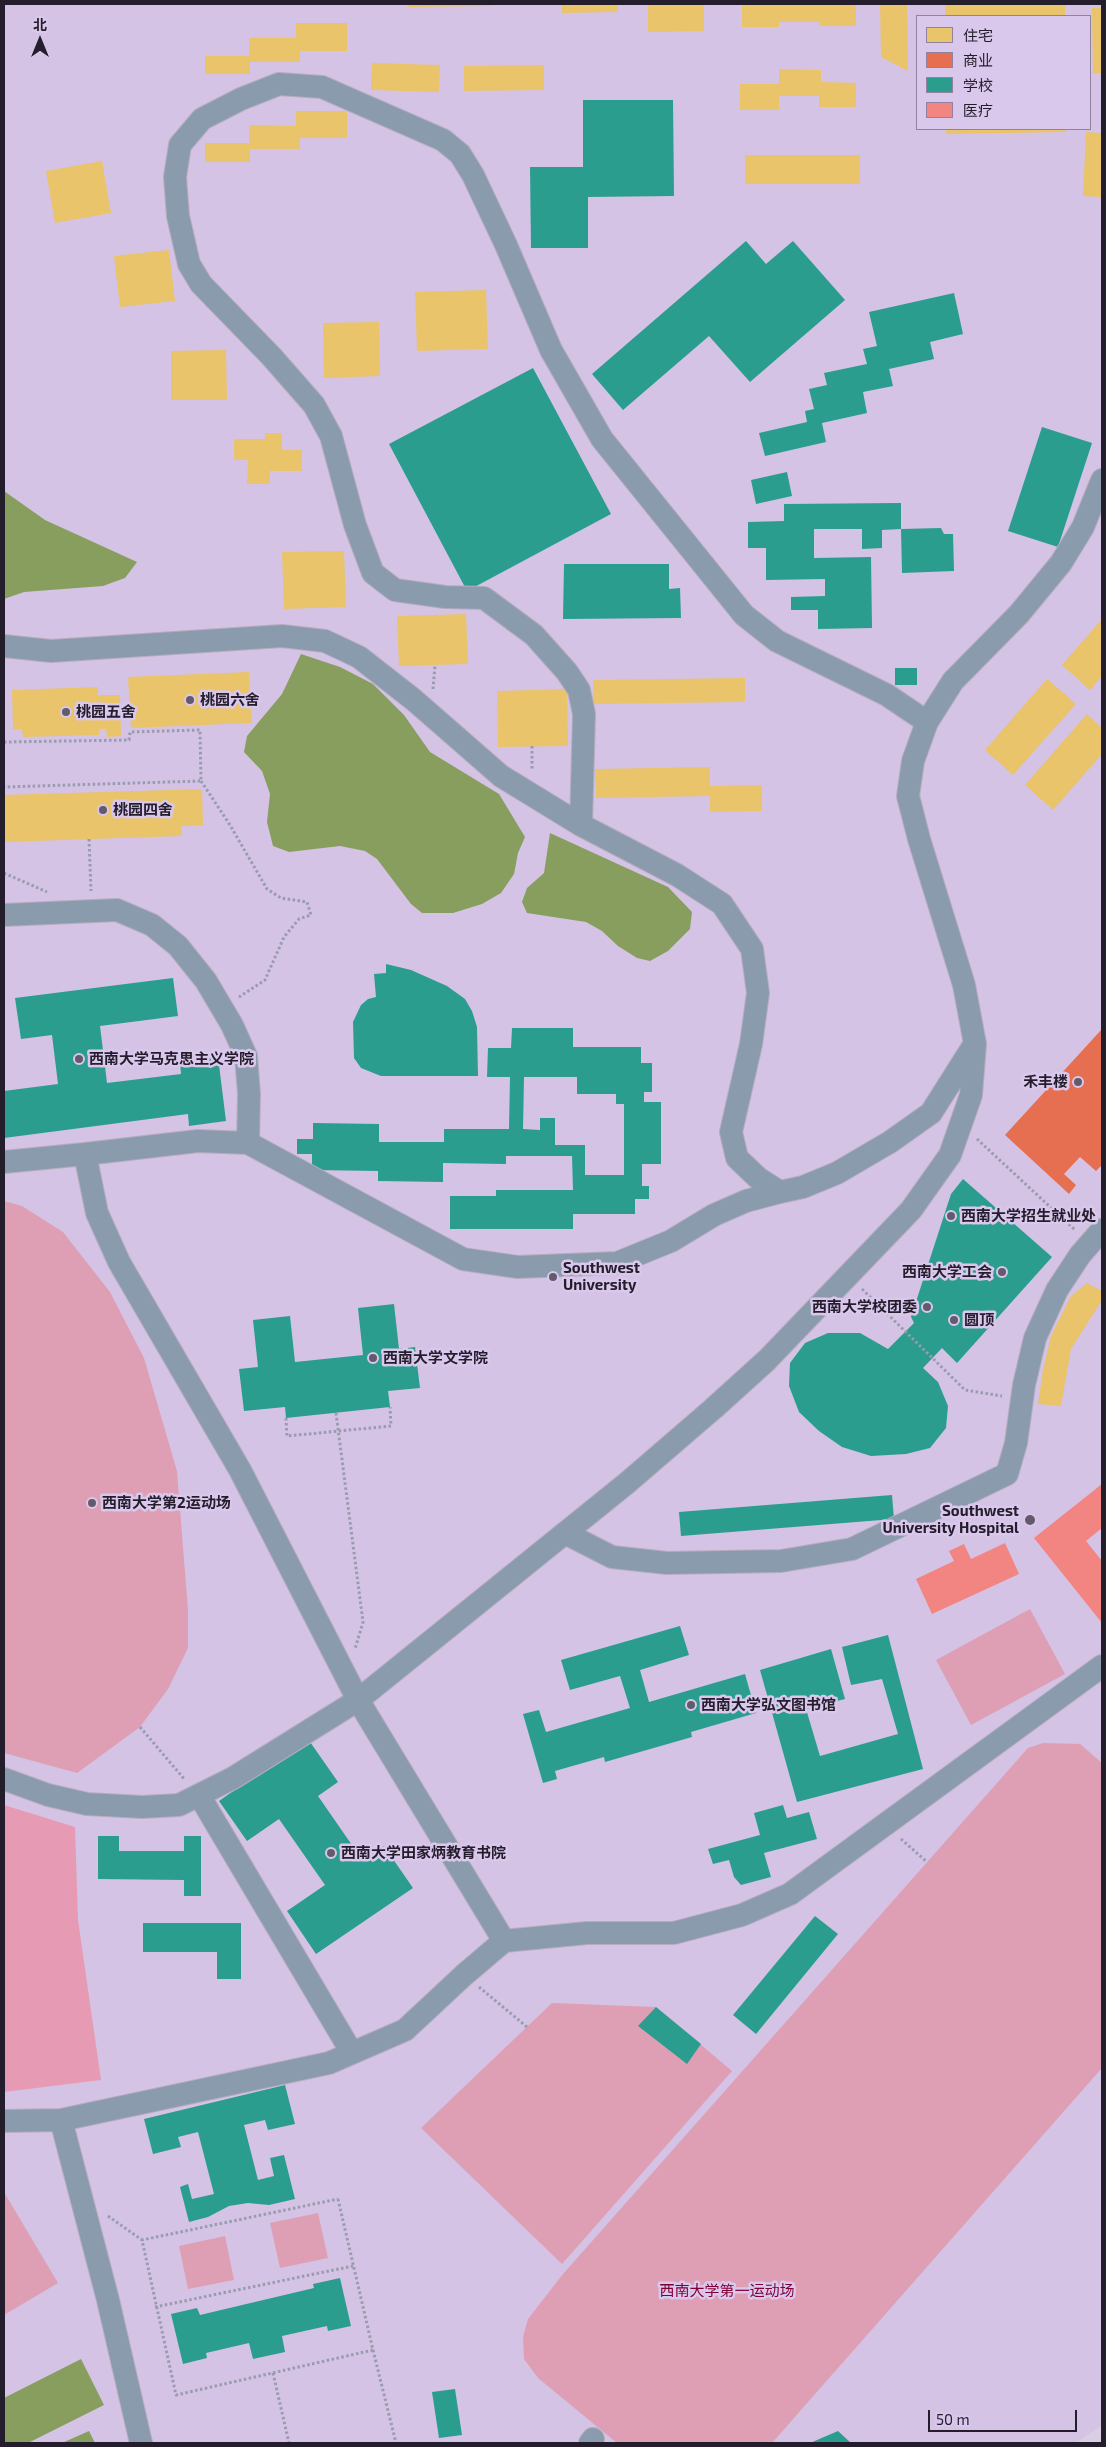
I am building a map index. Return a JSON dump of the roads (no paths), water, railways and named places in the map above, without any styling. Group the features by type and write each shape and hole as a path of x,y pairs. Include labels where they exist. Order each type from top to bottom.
{"lane":[{"path":"580,825 584,714 579,690 567,672 534,635 484,598 445,597 395,590 373,573 355,525 331,436 314,405 271,356 201,284 189,264 177,206 176,178 180,145 202,119 241,99 279,84 322,87 443,140 460,154 473,176 502,236 551,350 602,439 744,615 777,641 887,695 927,722"},
{"path":"4,1779 48,1795 87,1804 142,1807 179,1805 233,1778 358,1700 565,1533 714,1408 766,1360 910,1210 950,1155 972,1095 975,1044 964,985 919,839 908,796 913,761 927,722 953,681 1019,614 1061,562 1083,527 1101,488"},
{"path":"4,646 51,651 282,636 325,641 359,658 430,714 501,776 580,825 676,875 722,904 752,949 758,993 751,1044 731,1132 737,1158 758,1178 780,1192"},
{"path":"4,915 117,910 152,924 178,946 206,981 232,1025 246,1056 248,1143"},
{"path":"4,1162 198,1141 248,1143 463,1260 518,1267 617,1264 671,1241 714,1215 746,1201 803,1187 837,1173 890,1142 931,1113 975,1044"},
{"path":"85,1154 97,1213 119,1262 240,1470 358,1700 504,1941"},
{"path":"565,1533 612,1556 667,1564 782,1560 852,1549 1006,1474 1016,1443 1022,1399 1035,1338 1057,1290 1096,1237"},
{"path":"4,2121 60,2120 329,2063 405,2030 504,1941 587,1933 674,1933 742,1915 790,1894 1102,1666"},
{"path":"199,1795 352,2053"},
{"path":"60,2120 108,2300 141,2443"}],"place":[{"name":"桃园六舍","path":"190,700"},
{"name":"桃园五舍","path":"66,712"},
{"name":"桃园四舍","path":"103,810"},
{"name":"西南大学马克思主义学院","path":"79,1059"},
{"name":"禾丰楼","path":"1078,1082"},
{"name":"西南大学招生就业处","path":"951,1216"},
{"name":"西南大学工会","path":"1002,1272"},
{"name":"Southwest University","path":"553,1277"},
{"name":"西南大学校团委","path":"927,1307"},
{"name":"圆顶","path":"954,1320"},
{"name":"西南大学文学院","path":"373,1358"},
{"name":"西南大学第2运动场","path":"92,1503"},
{"name":"Southwest University Hospital","path":"1030,1520"},
{"name":"西南大学弘文图书馆","path":"691,1705"},
{"name":"西南大学田家炳教育书院","path":"331,1853"}],"park label":[{"name":"西南大学第一运动场","path":"727,2291"}]}
